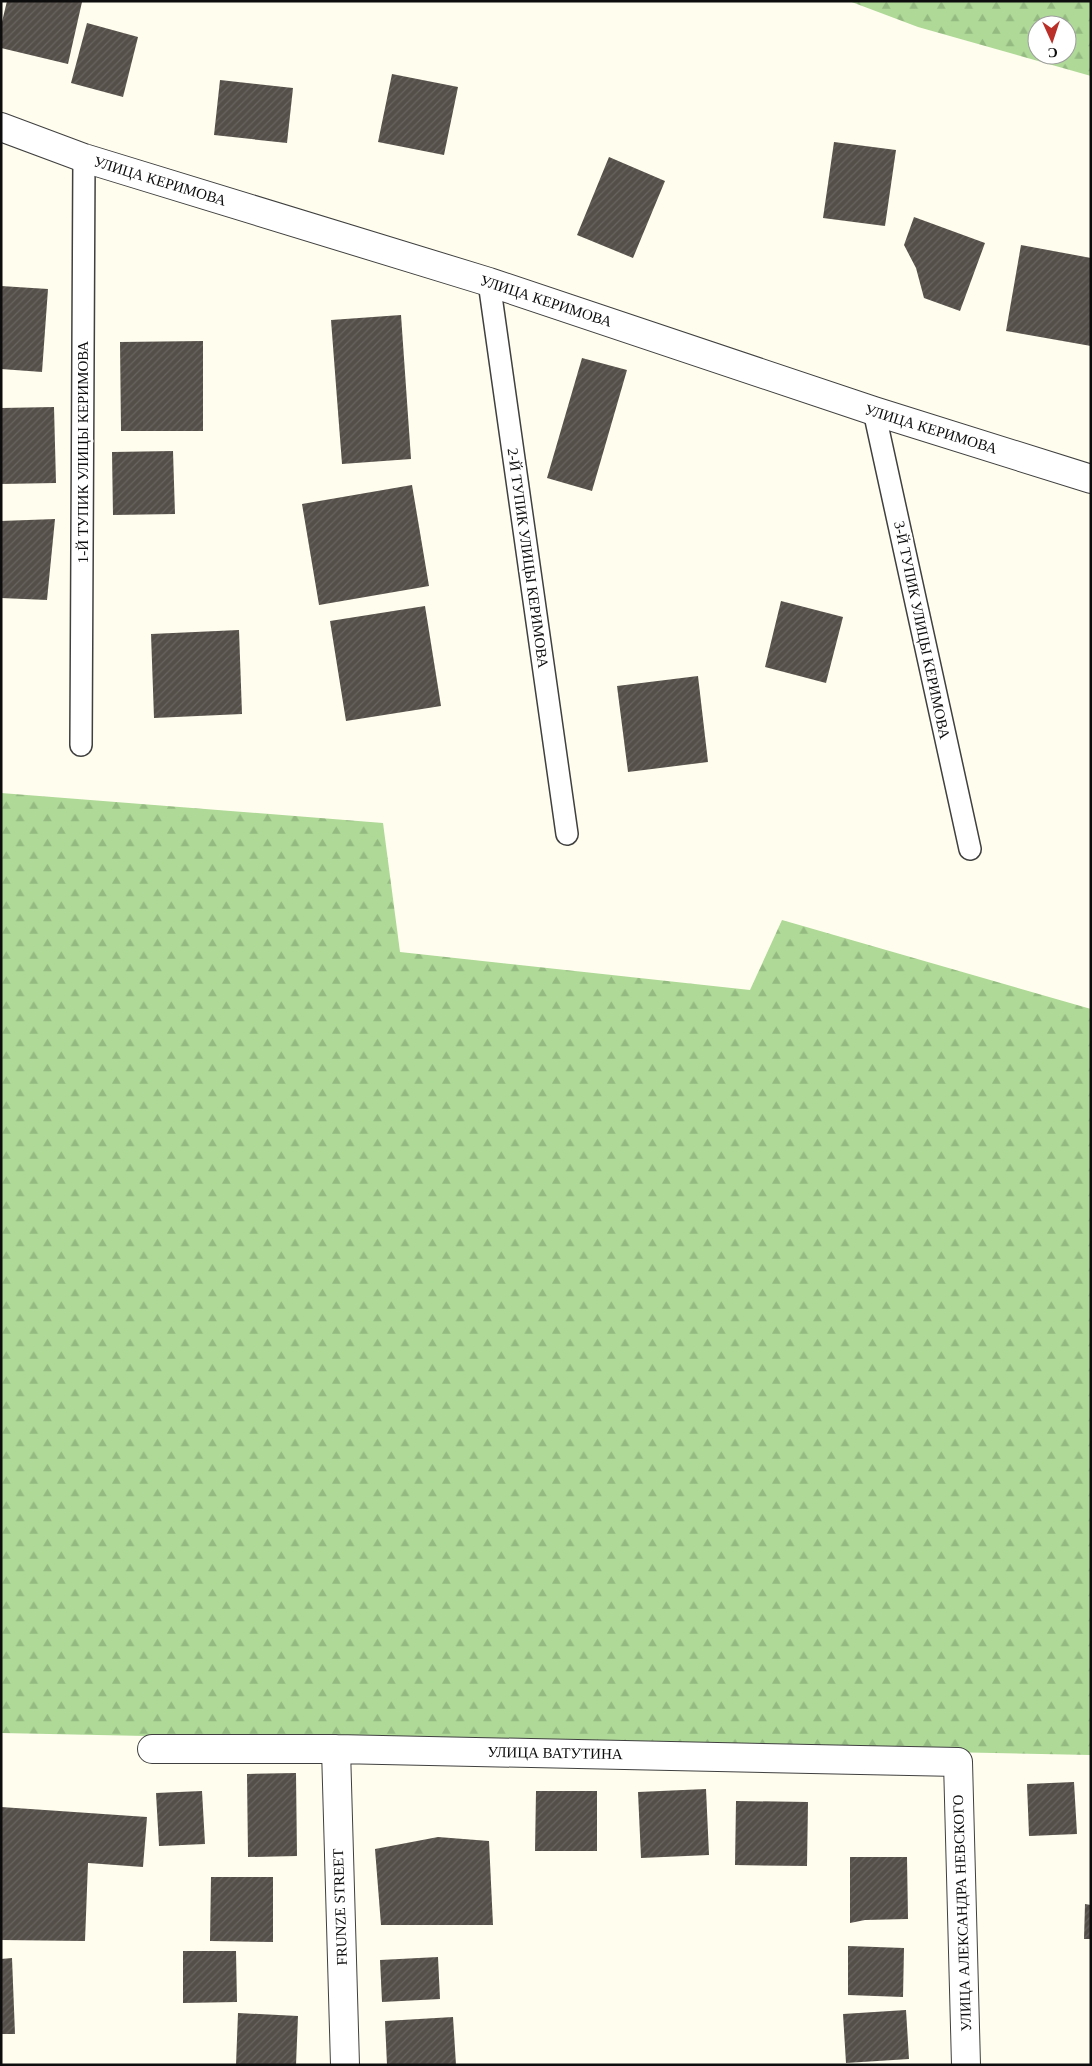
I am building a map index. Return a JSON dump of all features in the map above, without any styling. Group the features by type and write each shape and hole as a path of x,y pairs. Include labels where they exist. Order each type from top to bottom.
{"street":[{"name":"УЛИЦА КЕРИМОВА","path":"1,127 84,158 489,282 874,411 1091,479"},
{"name":"УЛИЦА ВАТУТИНА","path":"152,1749 336,1749 958,1762"},
{"name":"FRUNZE STREET","path":"336,1749 345,2065"},
{"name":"УЛИЦА АЛЕКСАНДРА НЕВСКОГО","path":"958,1762 966,2065"}],"lane":[{"name":"1-Й ТУПИК УЛИЦЫ КЕРИМОВА","path":"81,745 84,158"},
{"name":"2-Й ТУПИК УЛИЦЫ КЕРИМОВА","path":"489,282 568,834"},
{"name":"3-Й ТУПИК УЛИЦЫ КЕРИМОВА","path":"874,411 970,849"}],"green space":[{"path":"849,1 1091,1 1091,76 1052,65 1077,65 1077,15 1027,15 1027,58 918,27"},
{"path":"1,793 383,823 400,952 750,990 782,920 1091,1009 1091,1755 1,1733"}],"building":[{"path":"7,1 82,2 68,64 1,48 1,26"},
{"path":"87,23 138,37 123,97 71,83"},
{"path":"392,74 458,87 444,155 378,142"},
{"path":"220,80 293,88 287,143 214,135"},
{"path":"834,142 896,150 885,226 823,218"},
{"path":"609,157 665,181 633,258 577,235"},
{"path":"914,217 985,243 960,311 924,298 916,268 904,245"},
{"path":"1021,245 1091,258 1091,346 1006,331"},
{"path":"1,286 48,289 42,372 1,369"},
{"path":"401,315 411,459 342,464 331,320"},
{"path":"203,341 203,431 121,431 120,342"},
{"path":"582,358 627,370 592,491 547,478"},
{"path":"54,407 56,483 1,484 1,408"},
{"path":"173,451 175,514 113,515 112,452"},
{"path":"412,485 429,586 319,605 302,504"},
{"path":"55,519 47,600 1,598 1,521"},
{"path":"781,601 843,617 826,683 765,667"},
{"path":"425,606 441,706 346,721 330,621"},
{"path":"239,630 242,714 154,718 151,634"},
{"path":"698,676 708,762 628,772 617,686"},
{"path":"296,1773 297,1856 248,1857 247,1774"},
{"path":"1074,1782 1077,1834 1029,1836 1027,1784"},
{"path":"706,1789 709,1855 641,1858 638,1792"},
{"path":"202,1791 205,1844 159,1846 156,1793"},
{"path":"536,1791 597,1791 597,1851 535,1851"},
{"path":"736,1801 808,1802 807,1866 735,1865"},
{"path":"1,1807 147,1817 143,1867 88,1863 85,1941 1,1940"},
{"path":"438,1837 489,1841 493,1925 381,1925 375,1849"},
{"path":"850,1857 907,1857 908,1919 865,1920 850,1923"},
{"path":"211,1877 273,1877 273,1942 210,1941"},
{"path":"1085,1904 1091,1905 1091,1939 1084,1939"},
{"path":"848,1946 904,1948 903,1997 848,1995"},
{"path":"183,1951 236,1951 237,2002 183,2003"},
{"path":"438,1957 440,1999 382,2002 380,1960"},
{"path":"12,1958 15,2034 1,2034 1,1959"},
{"path":"906,2010 909,2059 846,2063 843,2014"},
{"path":"238,2013 298,2016 296,2065 236,2065"},
{"path":"453,2017 456,2065 387,2065 385,2021"}]}
